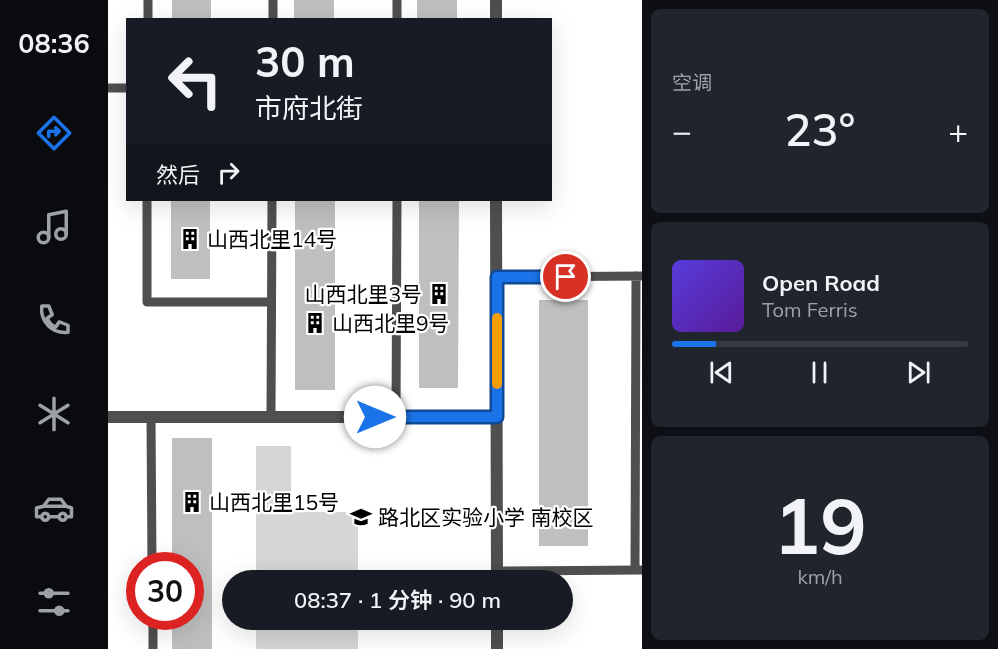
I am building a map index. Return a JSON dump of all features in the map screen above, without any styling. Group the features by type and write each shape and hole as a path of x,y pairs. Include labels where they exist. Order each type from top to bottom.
{"street":[{"path":"496,0 496,18"},
{"path":"496,201 497,570"},
{"path":"108,417 497,417"},
{"path":"497,630 497,649"}],"lane":[{"path":"148,0 148,18"},
{"path":"273,0 273,18"},
{"path":"397,0 397,18"},
{"path":"108,88 126,88"},
{"path":"147,201 147,302 271,302"},
{"path":"271,417 272,201"},
{"path":"396,417 397,201"},
{"path":"497,277 639,276 639,570 573,573"},
{"path":"151,417 152,552"},
{"path":"153,630 153,649"}],"shaded area":[{"path":"256,446 291,446 291,512 358,512 358,570 256,570"},
{"path":"256,630 358,630 358,649 256,649"}],"building":[{"path":"172,0 211,0 211,18 172,18"},
{"path":"294,0 334,0 334,18 294,18"},
{"path":"417,0 457,0 457,18 417,18"},
{"name":"山西北里14号","path":"171,201 210,201 210,279 171,279"},
{"name":"山西北里9号","path":"295,201 335,201 335,390 295,390"},
{"name":"山西北里3号","path":"419,201 459,201 458,388 419,388"},
{"path":"539,300 588,300 588,546 539,546"},
{"name":"山西北里15号","path":"172,438 212,438 212,649 172,649 172,630 204,630 204,552 172,552"}],"slow traffic":[{"path":"497,318 497,384"}],"place":[{"name":"山西北里14号","path":"190,239"},
{"name":"山西北里3号","path":"439,294"},
{"name":"山西北里9号","path":"315,323"},
{"name":"山西北里15号","path":"192,502"},
{"name":"路北区实验小学 南校区","path":"361,517"}],"route":[{"path":"375,417 497,417 497,277 566,277"}]}
